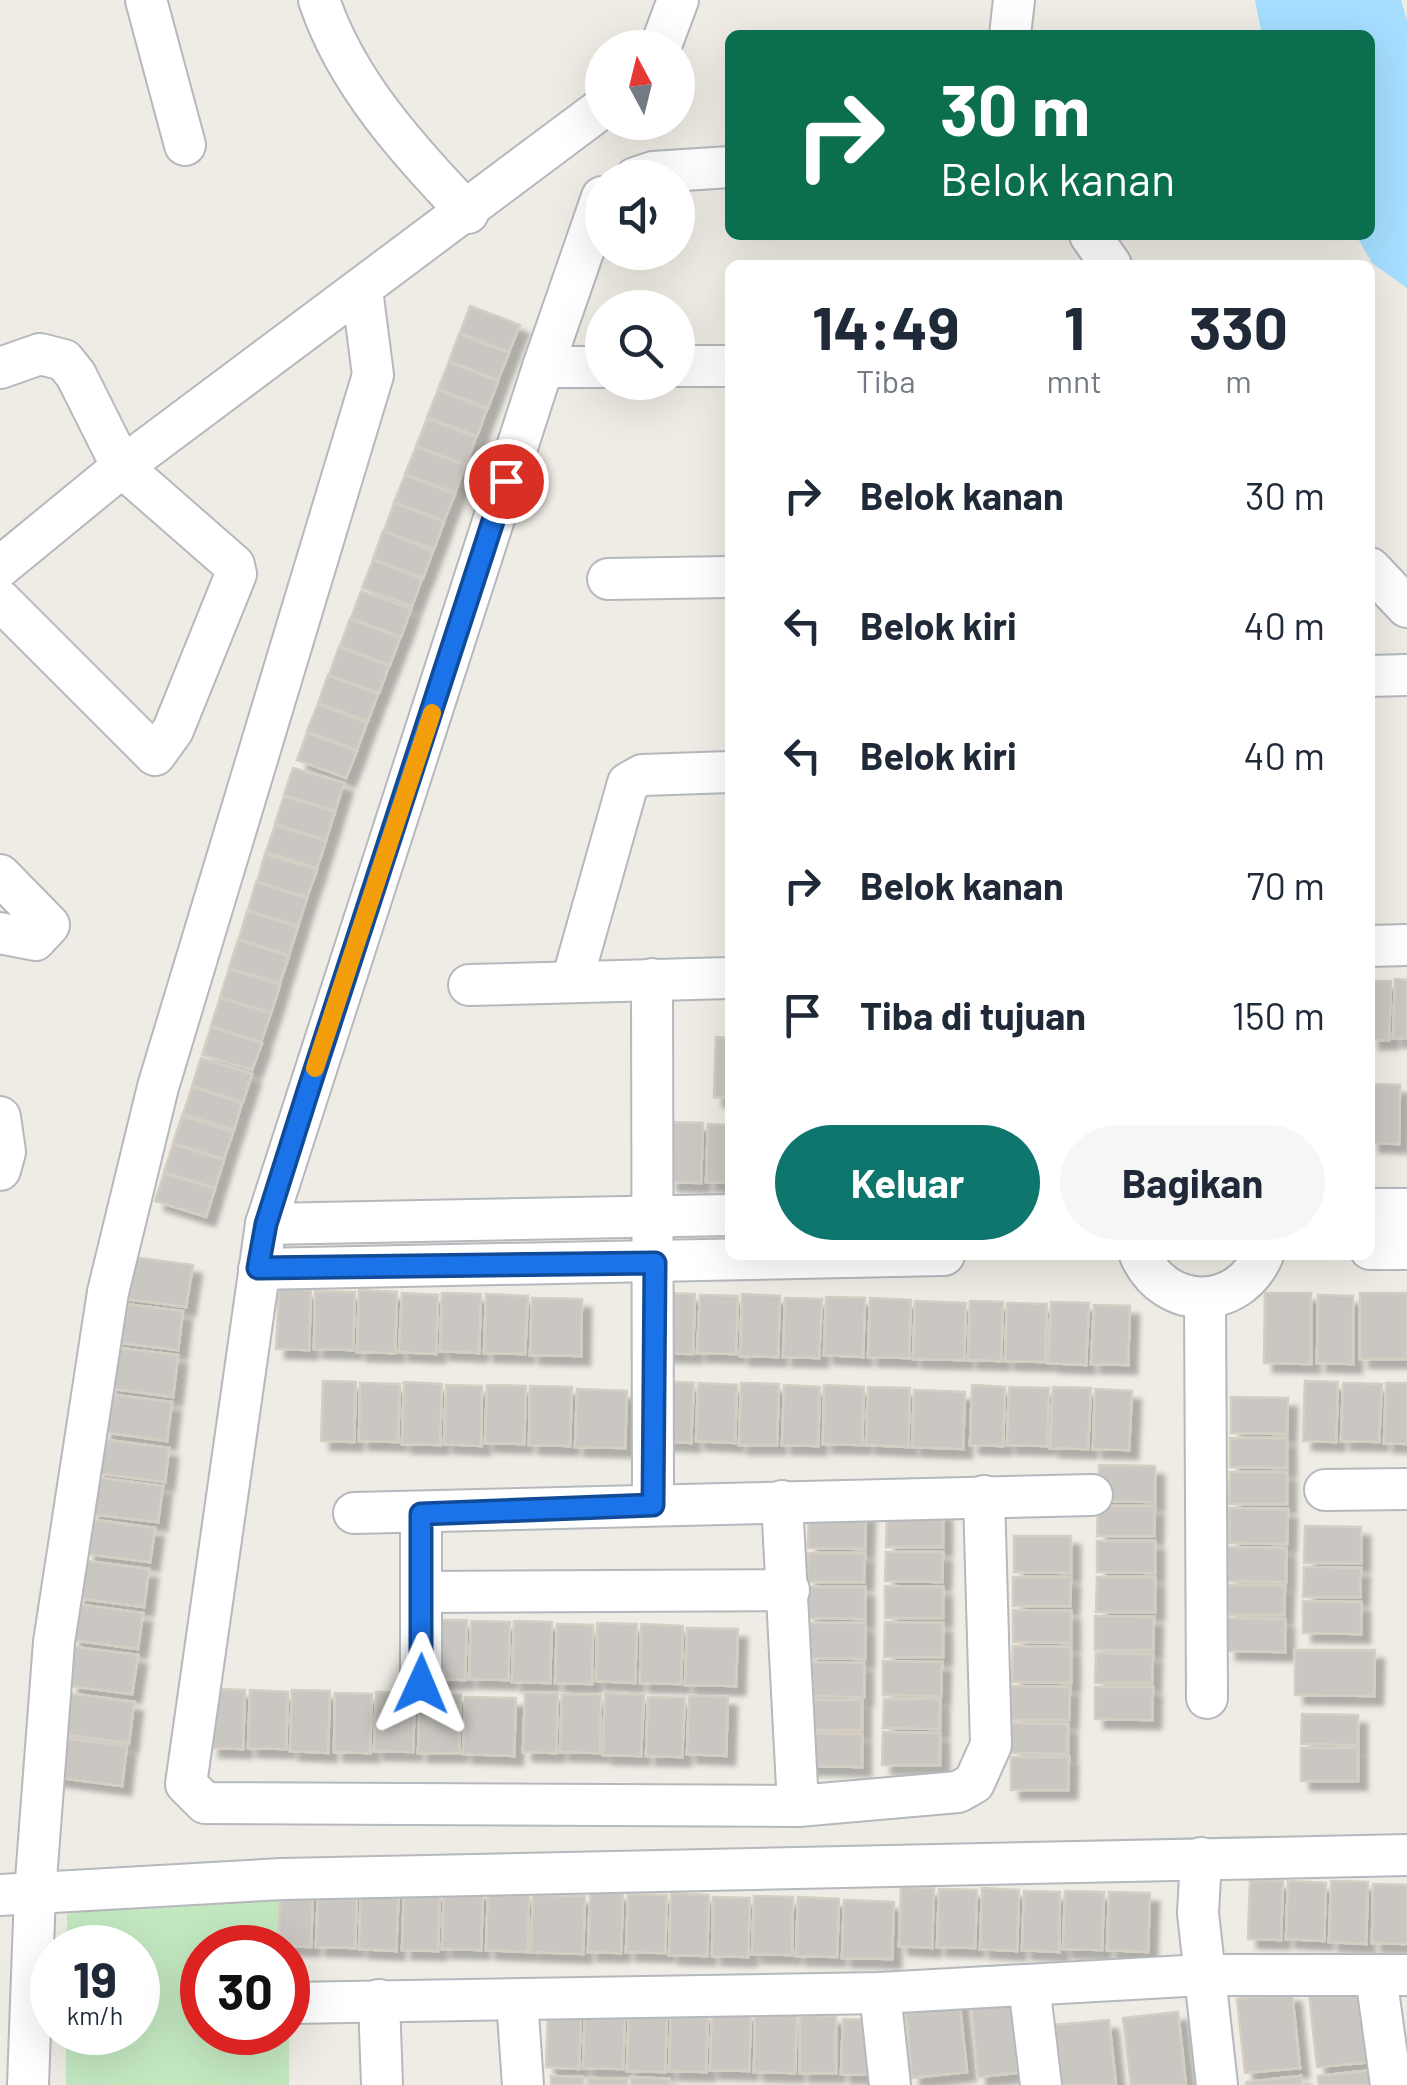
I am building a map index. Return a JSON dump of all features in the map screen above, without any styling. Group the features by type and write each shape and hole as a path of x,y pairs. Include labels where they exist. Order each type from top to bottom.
{"street":[{"path":"146,0 185,145"},
{"path":"319,0 333,41 362,86 414,155 468,213"},
{"path":"667,30 678,0"},
{"path":"1011,30 1014,0"},
{"path":"0,568 122,467 468,213 585,121"},
{"path":"695,170 725,168"},
{"path":"585,246 266,1224 184,1776 196,1797 205,1803 798,1806 958,1792 974,1783 991,1745 984,1496"},
{"path":"28,2085 17,1894 108,1292 158,1088 373,375 362,290"},
{"path":"0,368 40,354 64,360 76,375 122,467 234,565 236,574 160,754 148,752 0,600"},
{"path":"543,367 585,366"},
{"path":"695,366 725,366"},
{"path":"1375,573 1407,607"},
{"path":"608,579 725,577"},
{"path":"1375,676 1407,675"},
{"path":"572,981 628,783 642,776 725,772"},
{"path":"0,875 49,925 36,940 0,933"},
{"path":"1375,946 1407,945"},
{"path":"469,985 725,978"},
{"path":"652,979 653,1505"},
{"path":"0,1117 5,1152 0,1170"},
{"path":"1375,1209 1407,1209"},
{"path":"266,1224 725,1215"},
{"path":"1375,1250 1407,1249"},
{"path":"258,1268 763,1260"},
{"path":"1144,1260 1162,1286 1182,1296 1205,1299 1243,1285 1259,1260"},
{"path":"1205,1299 1207,1698"},
{"path":"1325,1490 1407,1488"},
{"path":"354,1514 1092,1495"},
{"path":"782,1500 798,1806"},
{"path":"421,1514 421,1684"},
{"path":"423,1592 789,1590"},
{"path":"17,1894 282,1878 1407,1854"},
{"path":"1200,1858 1203,1975 1218,2085"},
{"path":"310,2002 880,1993 1203,1975 1391,1976 1391,2085"},
{"path":"1029,1984 1041,2085"},
{"path":"880,1993 890,2085"},
{"path":"378,2000 382,2085"},
{"path":"518,2000 523,2085"}],"green space":[{"path":"290,1889 290,1925 180,1925 180,2055 289,2055 289,2085 66,2085 66,2055 160,2055 160,1925 67,1925 67,1914"}],"water":[{"path":"1255,0 1401,0 1407,20 1407,288 1375,265 1359,240 1375,240 1375,30 1261,30"}],"building":[{"path":"470,306 520,325 509,352 460,333"},
{"path":"459,334 509,353 498,380 449,361"},
{"path":"449,362 498,381 488,408 438,389"},
{"path":"438,390 487,409 477,436 427,417"},
{"path":"427,419 476,437 466,465 416,446"},
{"path":"416,447 465,465 455,493 405,474"},
{"path":"405,475 455,494 444,521 394,502"},
{"path":"394,503 444,522 434,549 384,531"},
{"path":"383,531 433,551 423,578 373,559"},
{"path":"373,560 422,579 412,606 362,588"},
{"path":"361,591 411,609 401,637 351,618"},
{"path":"350,619 400,638 390,665 340,646"},
{"path":"339,647 389,666 379,693 329,675"},
{"path":"328,675 378,694 368,721 318,703"},
{"path":"318,704 367,723 357,750 307,731"},
{"path":"307,733 357,751 346,778 297,760"},
{"path":"293,768 344,783 335,811 284,795"},
{"path":"284,796 335,812 326,840 275,824"},
{"path":"275,825 326,841 317,868 266,852"},
{"path":"265,854 317,870 307,897 257,882"},
{"path":"256,882 307,898 298,926 248,910"},
{"path":"247,911 298,927 289,955 239,939"},
{"path":"238,940 289,956 280,983 229,968"},
{"path":"229,969 280,985 271,1013 220,997"},
{"path":"1395,979 1407,980 1407,1038 1393,1038"},
{"path":"1375,981 1391,981 1389,1040 1375,1040"},
{"path":"220,998 271,1013 261,1042 211,1026"},
{"path":"211,1027 262,1043 252,1070 202,1055"},
{"path":"716,1037 725,1038 725,1098 714,1097"},
{"path":"201,1058 252,1074 243,1102 192,1086"},
{"path":"1375,1084 1400,1085 1399,1144 1375,1143"},
{"path":"192,1087 242,1103 234,1130 183,1114"},
{"path":"182,1116 233,1132 224,1159 173,1143"},
{"path":"670,1122 703,1123 701,1183 668,1182"},
{"path":"708,1124 725,1125 725,1183 706,1182"},
{"path":"173,1144 224,1160 215,1188 164,1172"},
{"path":"164,1173 215,1189 206,1217 155,1201"},
{"path":"125,1256 193,1265 186,1307 119,1298"},
{"path":"279,1289 311,1290 309,1350 276,1349"},
{"path":"359,1290 397,1292 395,1353 357,1352"},
{"path":"315,1291 355,1292 353,1350 314,1349"},
{"path":"402,1293 438,1295 436,1354 399,1352"},
{"path":"442,1293 481,1294 479,1353 440,1351"},
{"path":"662,1293 695,1294 693,1354 660,1353"},
{"path":"1265,1293 1311,1293 1311,1364 1264,1363"},
{"path":"1360,1293 1407,1293 1407,1359 1360,1359"},
{"path":"486,1294 528,1296 525,1354 484,1353"},
{"path":"742,1294 780,1296 778,1357 740,1356"},
{"path":"700,1295 738,1296 736,1354 697,1353"},
{"path":"1318,1295 1353,1296 1353,1364 1317,1363"},
{"path":"826,1297 865,1298 863,1357 824,1355"},
{"path":"532,1298 582,1299 581,1356 530,1355"},
{"path":"785,1298 822,1299 819,1358 783,1357"},
{"path":"870,1298 911,1300 909,1358 868,1357"},
{"path":"915,1301 966,1303 964,1360 913,1359"},
{"path":"970,1301 1003,1302 1001,1361 968,1360"},
{"path":"1051,1302 1089,1303 1086,1365 1048,1363"},
{"path":"117,1303 183,1311 178,1350 112,1342"},
{"path":"1007,1303 1047,1304 1045,1362 1005,1361"},
{"path":"1094,1305 1130,1306 1128,1365 1091,1364"},
{"path":"112,1347 178,1355 173,1397 107,1388"},
{"path":"323,1381 356,1382 354,1442 321,1441"},
{"path":"661,1381 694,1383 691,1443 659,1441"},
{"path":"1305,1381 1338,1382 1336,1442 1303,1441"},
{"path":"404,1382 442,1384 440,1445 402,1444"},
{"path":"360,1383 400,1384 398,1442 359,1441"},
{"path":"698,1383 737,1385 735,1443 696,1441"},
{"path":"741,1383 779,1384 777,1445 739,1445"},
{"path":"1343,1383 1382,1384 1379,1442 1341,1441"},
{"path":"1386,1383 1407,1383 1407,1444 1384,1443"},
{"path":"446,1385 482,1386 481,1446 444,1444"},
{"path":"487,1385 526,1386 524,1444 485,1443"},
{"path":"784,1385 820,1387 818,1446 782,1445"},
{"path":"824,1385 864,1387 862,1445 823,1444"},
{"path":"972,1385 1005,1387 1003,1446 970,1445"},
{"path":"530,1386 572,1387 570,1446 529,1445"},
{"path":"868,1387 910,1388 908,1447 866,1445"},
{"path":"1009,1387 1049,1388 1047,1446 1007,1445"},
{"path":"1053,1387 1091,1388 1088,1449 1050,1448"},
{"path":"577,1389 627,1391 625,1448 575,1447"},
{"path":"1095,1389 1132,1391 1129,1450 1093,1449"},
{"path":"914,1390 965,1392 963,1449 912,1447"},
{"path":"107,1394 172,1402 167,1441 102,1432"},
{"path":"1231,1397 1288,1398 1287,1434 1231,1433"},
{"path":"1230,1438 1287,1438 1287,1468 1230,1467"},
{"path":"100,1439 169,1448 165,1482 95,1473"},
{"path":"1099,1465 1155,1466 1155,1502 1098,1501"},
{"path":"1230,1472 1287,1472 1287,1504 1229,1504"},
{"path":"94,1477 163,1486 158,1522 89,1514"},
{"path":"1098,1506 1155,1506 1154,1536 1097,1536"},
{"path":"1229,1508 1288,1509 1287,1544 1229,1543"},
{"path":"887,1511 943,1511 943,1547 886,1547"},
{"path":"809,1512 866,1512 865,1549 808,1548"},
{"path":"89,1519 155,1528 150,1562 85,1554"},
{"path":"1305,1526 1361,1527 1361,1563 1304,1563"},
{"path":"1014,1536 1071,1536 1071,1573 1014,1572"},
{"path":"1097,1541 1155,1541 1155,1573 1097,1572"},
{"path":"1228,1547 1286,1548 1286,1582 1227,1581"},
{"path":"886,1552 943,1552 942,1582 885,1581"},
{"path":"808,1553 865,1553 864,1582 807,1582"},
{"path":"80,1560 149,1569 144,1607 75,1598"},
{"path":"1304,1567 1361,1568 1360,1597 1303,1597"},
{"path":"1013,1577 1071,1577 1070,1606 1013,1606"},
{"path":"1097,1577 1155,1577 1155,1612 1096,1612"},
{"path":"1228,1585 1285,1585 1284,1615 1228,1615"},
{"path":"885,1586 943,1587 943,1618 885,1618"},
{"path":"808,1587 865,1587 865,1619 807,1618"},
{"path":"1303,1601 1361,1602 1361,1634 1303,1633"},
{"path":"75,1604 143,1613 138,1649 71,1640"},
{"path":"1013,1610 1071,1611 1071,1643 1013,1642"},
{"path":"1095,1616 1154,1617 1153,1650 1095,1650"},
{"path":"1227,1618 1285,1619 1285,1652 1227,1651"},
{"path":"434,1620 467,1620 465,1680 432,1679"},
{"path":"471,1621 510,1622 508,1680 469,1679"},
{"path":"514,1621 552,1622 550,1683 512,1682"},
{"path":"885,1622 943,1623 943,1657 884,1657"},
{"path":"597,1623 637,1624 635,1683 596,1681"},
{"path":"807,1623 865,1623 865,1659 807,1658"},
{"path":"557,1624 593,1625 592,1684 555,1683"},
{"path":"641,1624 683,1626 681,1684 640,1683"},
{"path":"687,1628 738,1629 736,1686 685,1685"},
{"path":"1013,1646 1071,1647 1071,1683 1012,1682"},
{"path":"74,1647 138,1655 132,1694 69,1686"},
{"path":"1295,1650 1375,1650 1374,1696 1295,1695"},
{"path":"1096,1653 1153,1654 1152,1683 1095,1683"},
{"path":"883,1661 942,1662 941,1696 883,1695"},
{"path":"805,1662 864,1663 864,1697 805,1696"},
{"path":"1011,1686 1070,1687 1069,1720 1011,1720"},
{"path":"1095,1687 1153,1687 1152,1720 1095,1719"},
{"path":"212,1689 245,1690 243,1749 210,1748"},
{"path":"250,1690 288,1692 286,1749 248,1748"},
{"path":"292,1690 330,1691 328,1753 290,1751"},
{"path":"376,1692 415,1693 413,1752 374,1751"},
{"path":"67,1693 134,1702 129,1743 61,1734"},
{"path":"335,1693 372,1694 370,1753 334,1752"},
{"path":"420,1693 461,1695 459,1753 418,1753"},
{"path":"525,1693 558,1693 556,1753 523,1752"},
{"path":"605,1693 644,1695 641,1756 603,1755"},
{"path":"562,1694 601,1695 600,1753 560,1752"},
{"path":"689,1696 728,1697 726,1756 687,1754"},
{"path":"465,1697 516,1698 514,1756 463,1754"},
{"path":"648,1697 685,1698 682,1757 646,1756"},
{"path":"884,1699 940,1699 940,1729 883,1728"},
{"path":"806,1700 862,1700 862,1730 806,1730"},
{"path":"1302,1714 1358,1715 1358,1745 1301,1744"},
{"path":"1012,1723 1068,1724 1068,1754 1011,1753"},
{"path":"883,1732 940,1733 940,1765 882,1765"},
{"path":"805,1733 862,1734 862,1767 804,1766"},
{"path":"58,1737 127,1746 122,1786 53,1777"},
{"path":"1301,1748 1358,1748 1358,1781 1301,1781"},
{"path":"1011,1757 1069,1757 1068,1790 1011,1790"},
{"path":"1250,1880 1283,1881 1281,1940 1248,1939"},
{"path":"1288,1881 1326,1883 1324,1941 1286,1939"},
{"path":"1331,1881 1368,1882 1366,1944 1329,1942"},
{"path":"1373,1884 1407,1885 1407,1944 1372,1943"},
{"path":"280,1887 313,1887 311,1947 310,1925 279,1925"},
{"path":"901,1887 934,1888 932,1948 899,1946"},
{"path":"361,1888 399,1889 396,1951 359,1949"},
{"path":"982,1888 1019,1890 1017,1951 980,1949"},
{"path":"318,1889 357,1890 355,1948 316,1947"},
{"path":"939,1889 977,1890 975,1948 937,1947"},
{"path":"444,1890 483,1891 481,1950 442,1949"},
{"path":"404,1891 440,1892 438,1951 402,1950"},
{"path":"1024,1891 1060,1892 1059,1952 1022,1950"},
{"path":"1065,1891 1104,1892 1102,1950 1063,1949"},
{"path":"488,1892 529,1893 528,1952 486,1950"},
{"path":"590,1892 623,1893 621,1953 588,1952"},
{"path":"1109,1892 1150,1893 1148,1952 1107,1950"},
{"path":"671,1893 709,1895 707,1956 669,1955"},
{"path":"628,1894 667,1895 665,1953 626,1952"},
{"path":"533,1895 585,1896 583,1954 531,1952"},
{"path":"754,1896 793,1897 792,1955 752,1954"},
{"path":"713,1897 750,1898 748,1957 712,1956"},
{"path":"798,1897 839,1899 837,1957 796,1956"},
{"path":"844,1900 894,1902 892,1959 842,1958"},
{"path":"1364,1987 1371,2062 1317,2067 1309,1993"},
{"path":"1292,1993 1300,2068 1245,2073 1237,1999"},
{"path":"959,1997 967,2072 912,2078 905,2003"},
{"path":"1025,1997 1033,2071 978,2077 971,2002"},
{"path":"548,2008 581,2009 579,2069 546,2067"},
{"path":"629,2009 667,2010 665,2072 627,2071"},
{"path":"585,2010 625,2011 623,2069 583,2068"},
{"path":"671,2012 708,2013 706,2072 669,2071"},
{"path":"712,2012 751,2013 749,2071 710,2070"},
{"path":"1178,2012 1186,2085 1131,2085 1123,2018"},
{"path":"755,2013 797,2014 795,2073 754,2072"},
{"path":"800,2015 836,2016 836,2073 800,2073"},
{"path":"843,2019 880,2020 878,2075 841,2074"},
{"path":"1109,2020 1116,2085 1060,2085 1055,2025"},
{"path":"1373,2070 1374,2085 1319,2085 1318,2076"},
{"path":"551,2076 583,2077 583,2085 551,2085"},
{"path":"1301,2076 1302,2085 1246,2085 1246,2082"},
{"path":"631,2077 669,2079 669,2085 631,2085"},
{"path":"588,2078 627,2079 627,2085 588,2085"}],"slow traffic":[{"path":"315,1068 432,713"}],"route":[{"path":"421,1684 421,1514 653,1505 655,1263 258,1268 266,1224 506,481"}]}
